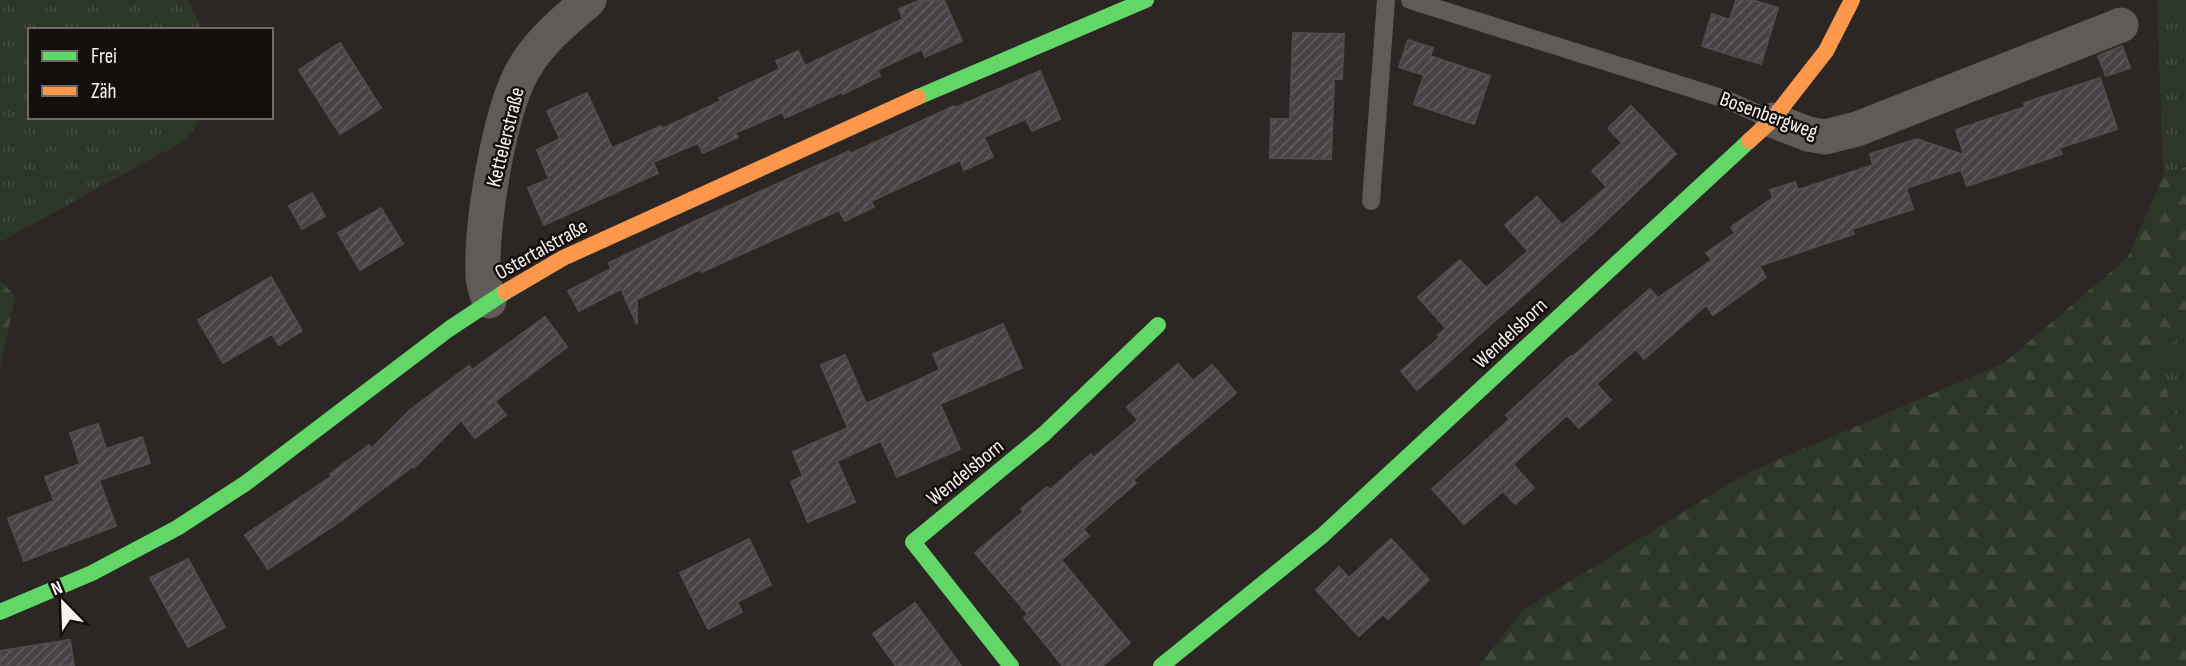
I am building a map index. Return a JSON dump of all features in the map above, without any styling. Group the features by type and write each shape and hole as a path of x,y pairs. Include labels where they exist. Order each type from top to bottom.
{"street":[{"name":"Kettelerstraße","path":"489,301 483,278 484,234 498,151 511,97 525,66 548,35 589,0"},
{"name":"Ostertalstraße","path":"0,612 92,573 177,527 246,483 489,301 563,258 672,206 1027,49 1146,0"},
{"name":"Wendelsborn","path":"1161,666 1323,535 1772,120 1826,51 1853,0"},
{"name":"Bosenbergweg","path":"1772,120 1808,134 1825,137 1857,129 2121,25"},
{"name":"Wendelsborn","path":"1011,666 912,542 1044,434 1158,326"}],"lane":[{"path":"1371,201 1386,0"},
{"name":"Bosenbergweg","path":"1410,0 1725,99 1772,120"}],"green space":[{"path":"0,0 188,0 201,28 28,28 28,119 201,119 186,140 0,242"},
{"path":"2157,0 2186,0 2186,166 2163,176"},
{"path":"2186,167 2186,327 2158,356 2186,461 2186,666 1479,666 1523,610 1747,473 2004,363 2128,257 2163,176"},
{"path":"0,279 15,297 0,369"},
{"path":"2186,327 2186,461 2158,356"}],"building":[{"path":"921,0 944,0 962,41 925,57 922,49 877,70 880,76 843,94 842,92 785,118 783,112 735,133 738,137 703,153 698,143 653,162 658,173 544,225 528,188 549,179 537,150 560,139 547,111 587,93 612,148 661,126 662,129 721,101 719,98 780,69 776,61 798,51 805,66 903,19 899,9"},
{"path":"1736,0 1752,0 1778,8 1761,64 1702,46 1712,14 1730,20"},
{"path":"1293,33 1344,34 1342,79 1334,79 1331,159 1270,158 1271,119 1290,119"},
{"path":"1408,40 1433,48 1430,56 1490,76 1474,124 1414,104 1424,75 1399,67"},
{"path":"340,43 381,108 340,134 299,70"},
{"path":"2122,46 2130,68 2106,76 2098,56"},
{"path":"1040,71 1060,119 1032,131 1026,119 984,137 993,157 964,170 960,160 871,201 874,207 845,221 839,210 637,299 637,324 621,289 579,311 568,291 611,269 609,263 696,221 849,151 850,154 954,106 955,108"},
{"path":"2100,78 2117,129 2059,148 2062,154 1967,186 1961,170 1906,188 1913,209 1852,229 1854,234 1759,266 1766,277 1713,315 1706,305 1644,359 1636,349 1596,384 1611,400 1579,428 1567,415 1513,464 1534,488 1515,504 1503,491 1464,524 1432,489 1510,419 1506,415 1650,289 1658,298 1712,260 1706,253 1735,233 1731,227 1773,198 1770,190 1795,182 1798,190 1873,165 1870,154 1917,139 1964,155 1956,130 2025,107 2024,103"},
{"path":"1631,106 1676,154 1590,236 1417,390 1401,371 1440,337 1438,335 1446,328 1418,297 1460,260 1486,288 1528,251 1505,225 1537,197 1562,225 1607,187 1592,171 1622,143 1608,128"},
{"path":"312,193 325,216 302,229 289,206"},
{"path":"381,208 403,244 360,270 338,233"},
{"path":"271,277 302,331 279,345 272,334 223,363 198,320"},
{"path":"545,317 567,347 495,401 506,415 475,438 461,420 414,468 413,466 339,522 268,569 245,535 332,476 330,474 369,445 371,449 410,410 469,366 472,370"},
{"path":"1003,324 1022,368 940,404 960,449 897,477 881,441 837,461 855,502 808,522 791,482 803,476 793,452 848,428 821,365 845,355 866,404 940,370 933,354"},
{"path":"1178,364 1193,381 1212,365 1236,393 1133,480 1136,483 1083,529 1089,536 1061,560 1130,643 1102,666 1063,666 1024,618 1028,614 975,553 1023,512 1021,509 1047,487 1050,490 1091,454 1093,458 1138,420 1127,407"},
{"path":"98,424 106,449 142,437 150,463 99,480 116,526 24,561 8,518 54,501 45,477 80,464 70,433"},
{"path":"749,539 771,585 737,602 742,612 708,629 680,573"},
{"path":"1391,539 1429,580 1388,619 1383,614 1359,636 1316,590 1339,567 1349,578"},
{"path":"188,559 225,627 188,647 150,578"},
{"path":"915,603 961,666 896,666 873,634"},
{"path":"70,640 74,666 0,666 0,651"}],"traffic: fast":[{"path":"918,97 1146,0"},
{"path":"1161,666 1323,535 1749,141"},
{"path":"0,612 92,573 177,528 246,483 449,329 505,292"},
{"path":"1011,666 913,542 1044,434 1158,325"}],"traffic: slow":[{"path":"1749,141 1772,120 1826,51 1852,0"},
{"path":"505,292 563,258 918,97"}]}
